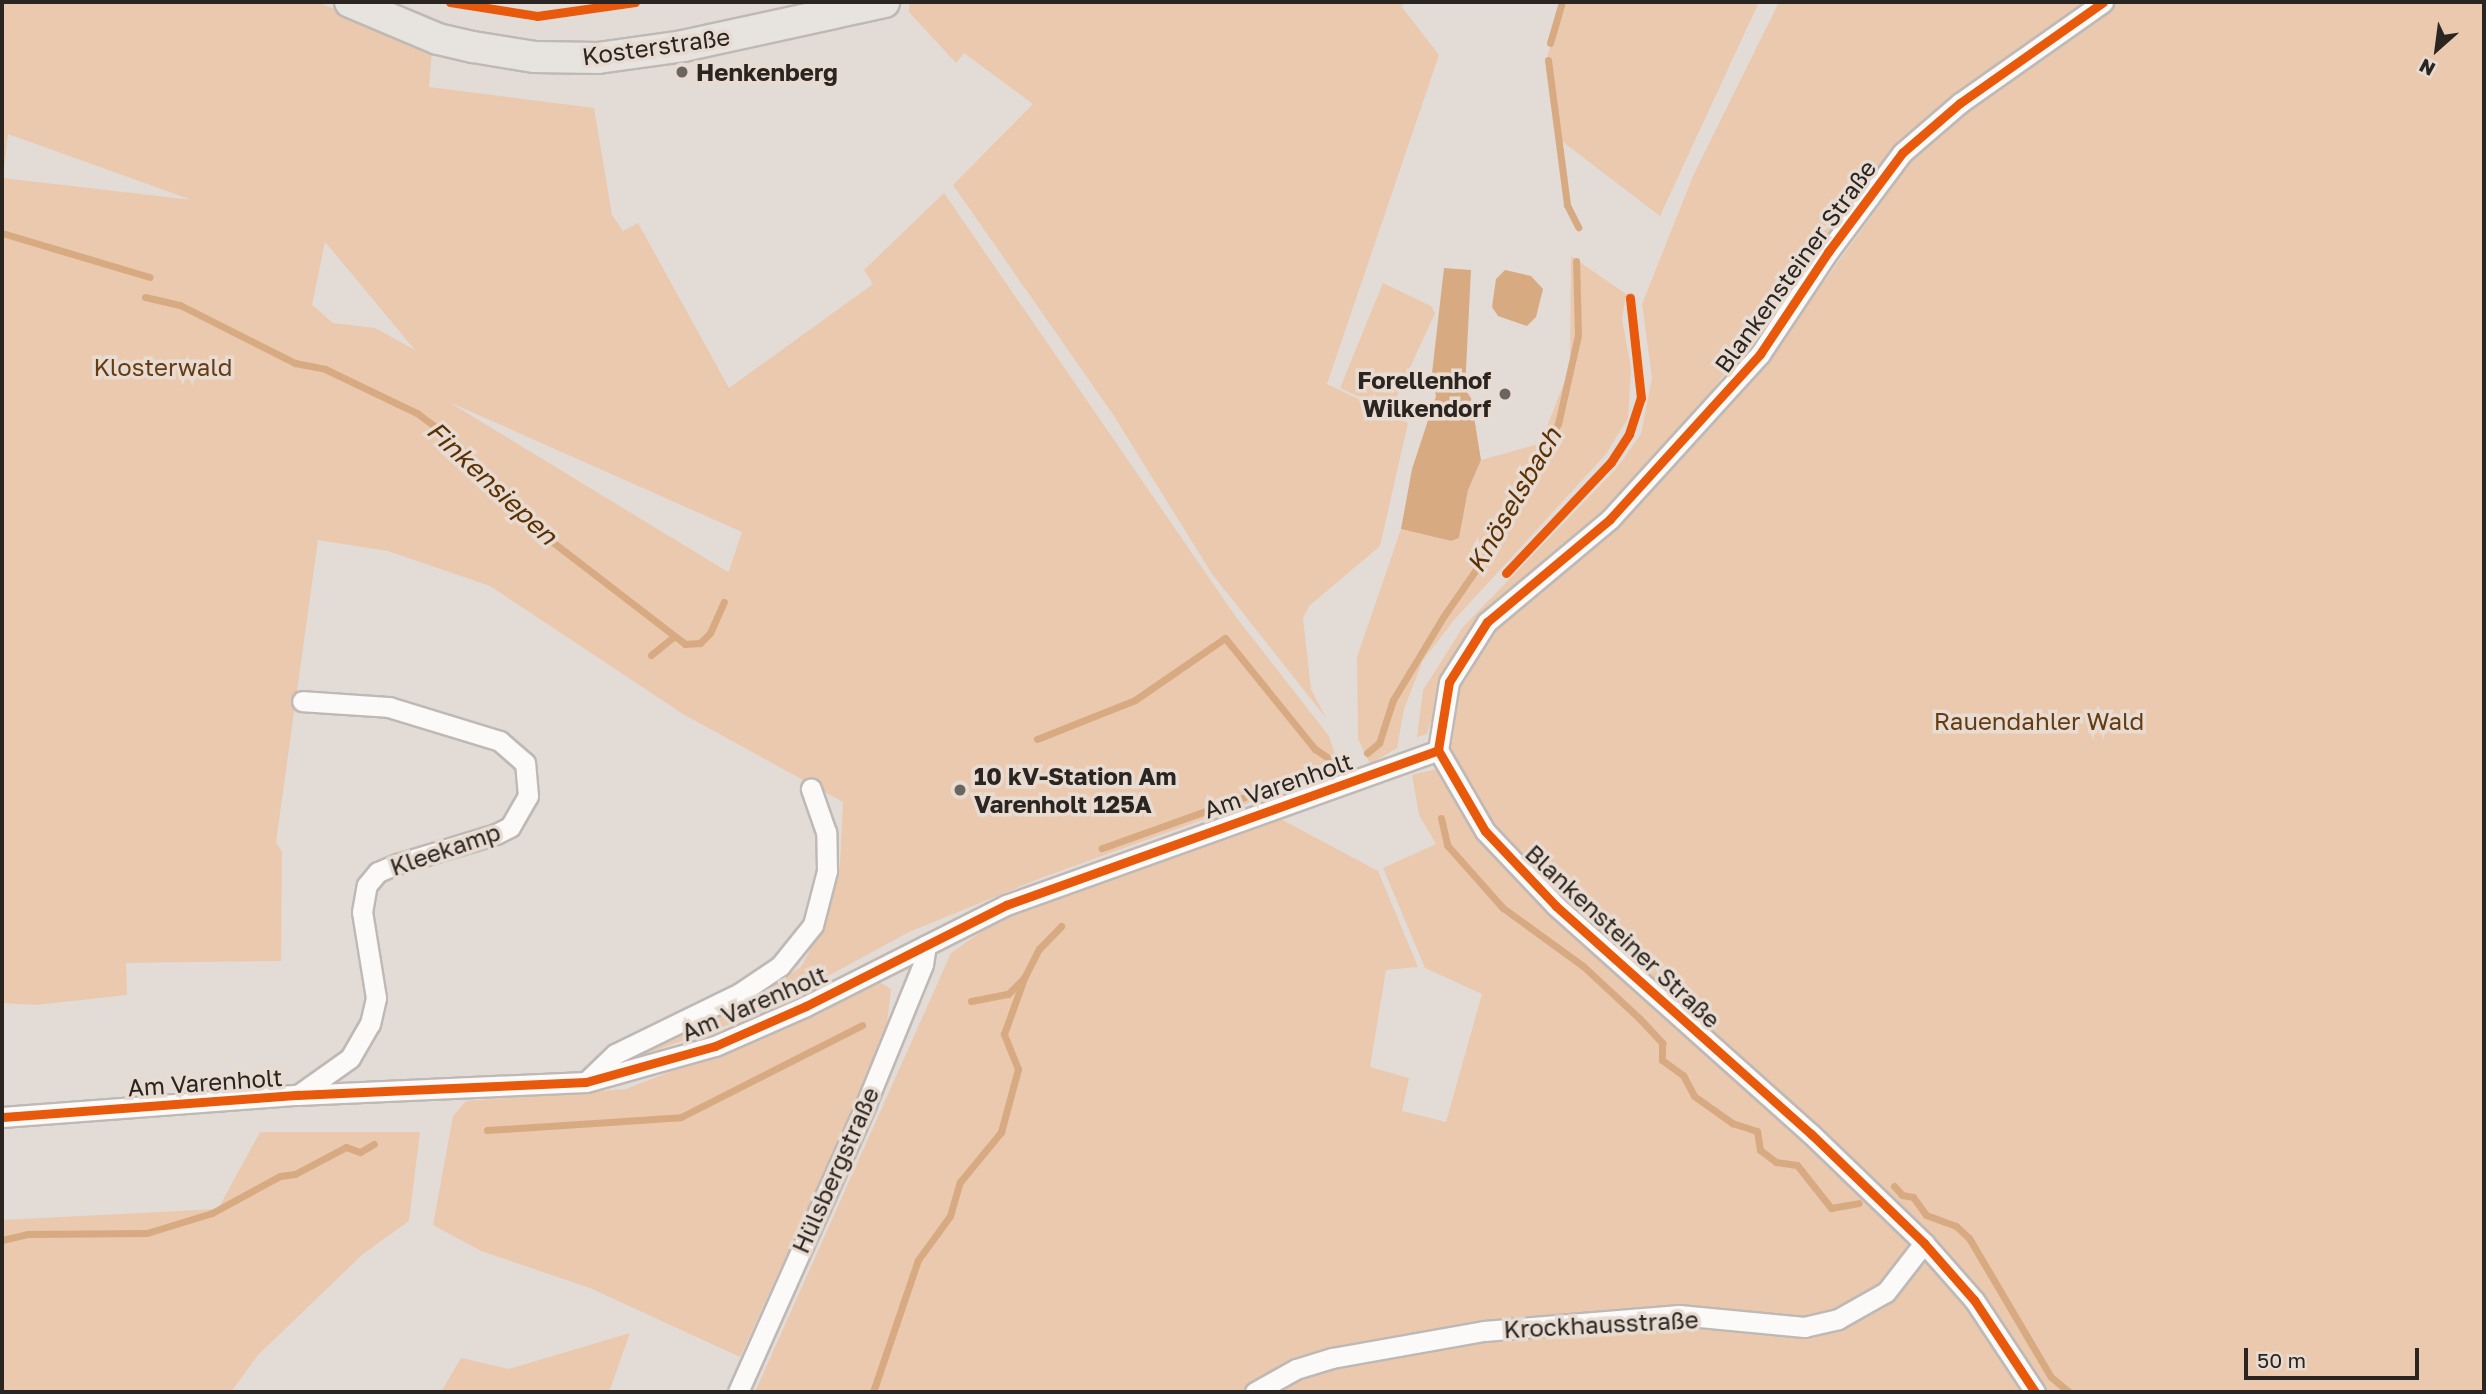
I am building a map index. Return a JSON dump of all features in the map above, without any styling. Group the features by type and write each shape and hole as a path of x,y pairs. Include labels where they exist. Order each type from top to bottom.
{"main road":[{"name":"Kosterstraße","path":"350,2 461,44 535,57 598,58 705,41 884,2"}],"street":[{"name":"Blankensteiner Straße","path":"2035,1392 1974,1300 1924,1242 1811,1134 1556,906 1485,831 1438,750 1449,682 1487,621 1610,519 1760,354 1828,251 1902,153 1960,103 2103,2"},
{"name":"Kleekamp","path":"297,1095 350,1058 370,1024 376,998 362,912 367,885 378,872 496,834 510,827 528,796 525,763 500,741 389,707 302,701"},
{"name":"Am Varenholt","path":"2,1117 297,1095 586,1082 715,1046 1032,895 1438,750"},
{"path":"586,1082 615,1054 740,993 780,966 813,925 827,871 826,832 811,789"},
{"name":"Hülsbergstraße","path":"738,1392 866,1104 923,964 926,945"},
{"name":"Krockhausstraße","path":"1255,1392 1296,1369 1332,1358 1484,1331 1679,1315 1804,1327 1838,1319 1886,1292 1924,1242"}],"green space":[{"name":"Klosterwald","path":"2,2 318,2 432,50 429,87 594,108 612,215 623,231 638,223 729,388 873,284 864,270 944,193 1236,617 1329,736 1340,770 1041,878 909,932 754,1016 639,1056 639,1050 755,995 801,967 828,916 840,863 843,802 683,714 490,586 388,551 318,540 276,842 282,852 281,961 126,963 127,995 35,1005 2,1003","holes":["8,134 192,200 3,178","325,242 415,350 375,328 333,323 312,305","449,402 742,532 728,572"]},
{"path":"909,2 1408,2 1401,6 1439,55 1327,384 1408,423 1380,546 1309,606 1303,618 1311,689 1326,718 1212,574 1114,416 953,185 1033,104 964,53 956,63 909,12"},
{"path":"1567,2 1759,2 1660,216 1563,142 1547,56"},
{"path":"1779,2 2088,3 1951,97 1894,150 1672,443 1602,516 1482,615 1444,677 1427,734 1417,737 1423,690 1463,627 1616,469 1641,434 1652,378 1642,304 1693,176"},
{"name":"Rauendahler Wald","path":"2118,2 2484,2 2484,1392 755,1392 951,953 1006,914 1275,816 1378,871 1418,967 1386,970 1370,1067 1409,1078 1402,1111 1446,1122 1482,994 1425,968 1383,868 1436,844 1419,815 1412,775 1448,766 1449,727 1461,687 1494,631 1556,581 1616,525 1765,363 1913,159 1966,107"},
{"path":"1571,256 1626,294 1622,319 1631,368 1628,418 1606,454 1455,619 1423,660 1404,709 1397,748 1370,764 1358,739 1357,657 1401,529 1450,541 1459,538 1468,490 1481,460 1563,437 1546,429 1570,368"},
{"path":"1383,283 1431,306 1435,313 1390,411 1340,388"},
{"path":"871,977 891,989 885,1039 740,1357 590,1288 481,1251 433,1225 453,1116 466,1101 626,1089 812,1016"},
{"path":"260,1132 420,1132 409,1221 363,1254 258,1355 231,1392 2,1392 2,1220 218,1209"},
{"path":"630,1333 609,1392 441,1392 461,1358 509,1369"}],"shaded area":[{"path":"1444,268 1471,270 1465,389 1471,398 1481,460 1468,490 1459,538 1451,541 1401,529 1412,469 1436,396 1432,373"},
{"path":"1505,270 1531,276 1543,289 1536,317 1527,326 1498,316 1492,307 1496,279"}],"waterway":[{"name":"Knöselsbach","path":"1550,43 1562,2"},
{"name":"Knöselsbach","path":"1548,60 1567,205 1578,227"},
{"name":"Finkensiepen","path":"2,233 150,277"},
{"name":"Knöselsbach","path":"1367,753 1379,743 1393,700 1443,617 1500,535 1513,494 1540,459 1558,424 1578,335 1576,261"},
{"name":"Finkensiepen","path":"145,297 180,305 295,363 325,369 417,413 454,441 537,530 685,644 700,643 710,633 724,602"},
{"path":"651,655 673,637"},
{"name":"Finkensiepen","path":"1037,739 1135,700 1225,638 1315,749 1337,764 1102,848"},
{"path":"1441,818 1447,845 1503,908 1583,966 1640,1019 1662,1043 1662,1060 1683,1075 1694,1096 1732,1123 1757,1131 1760,1150 1776,1162 1797,1165 1831,1208 1859,1203"},
{"name":"Knöselsbach","path":"873,1392 918,1260 950,1216 960,1182 1001,1132 1018,1069 1004,1034 1024,978 1039,949 1061,926"},
{"path":"971,1001 1008,994 1024,978"},
{"path":"487,1130 681,1117 862,1025"},
{"path":"2,1240 27,1234 147,1233 212,1213 280,1176 295,1174 346,1147 360,1152 374,1144"},
{"path":"1894,1186 1902,1195 1913,1197 1926,1215 1956,1226 1969,1238 2051,1377 2069,1392"}],"cycle path":[{"path":"450,2 537,16 635,2"},
{"path":"2035,1392 1974,1300 1924,1243 1811,1134 1556,906 1485,831 1438,750 1449,682 1487,622 1610,519 1760,354 1828,252 1902,153 1960,103 2103,2"},
{"path":"1506,573 1611,462 1629,434 1641,398 1630,298"},
{"path":"2,1117 297,1095 586,1082 715,1046 806,1006 1006,905 1438,750"}],"place":[{"name":"Henkenberg","path":"682,72"},
{"name":"Forellenhof Wilkendorf","path":"1505,394"},
{"name":"10 kV-Station Am Varenholt 125A","path":"960,790"}]}
